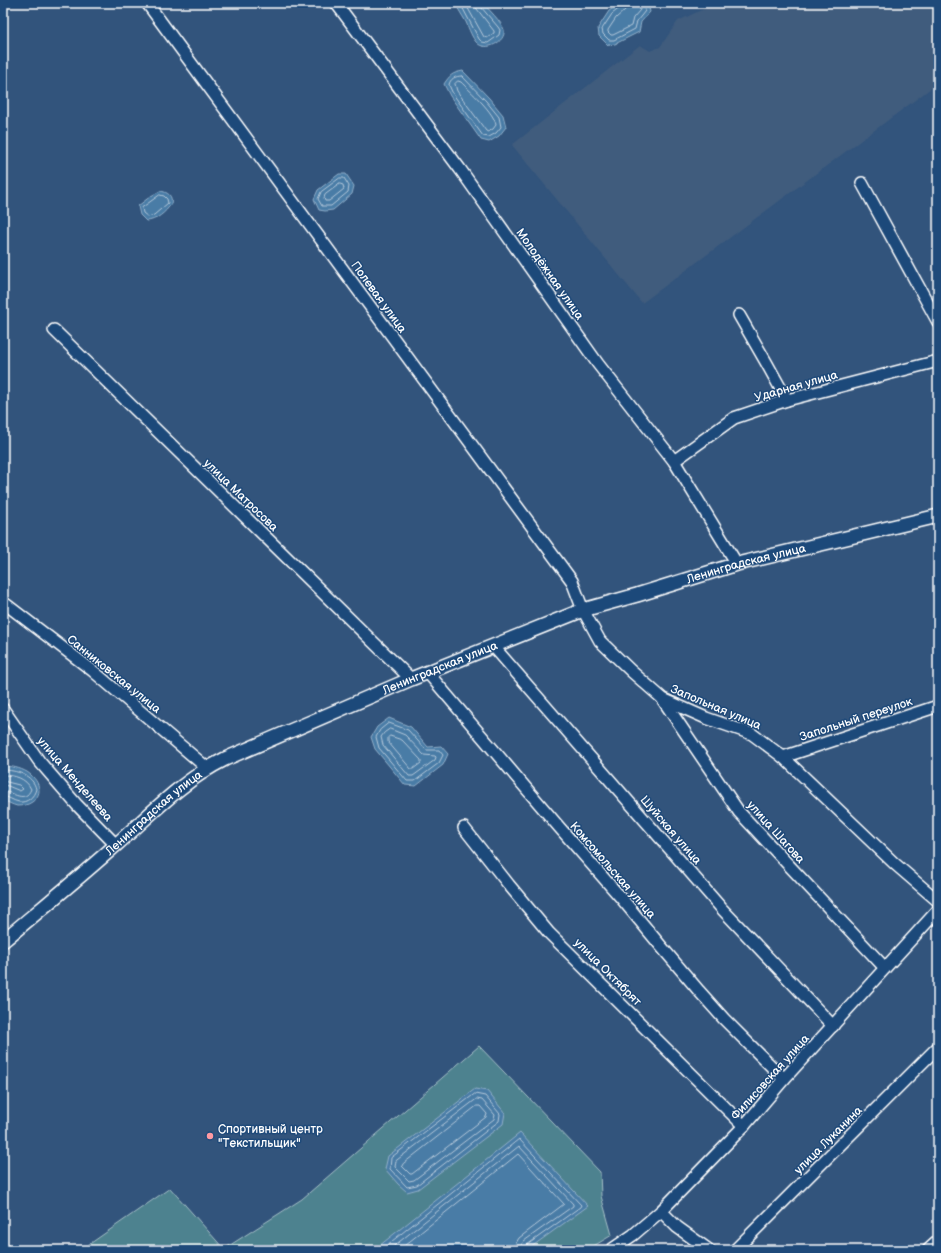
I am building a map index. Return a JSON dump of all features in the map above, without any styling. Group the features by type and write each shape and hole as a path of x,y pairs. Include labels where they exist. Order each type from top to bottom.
{"street":[{"name":"Полевая улица","path":"147,3 572,581 583,610"},
{"name":"Молодёжная улица","path":"336,3 460,169 598,364 674,461 737,564"},
{"path":"862,182 938,322"},
{"path":"739,315 787,400"},
{"name":"улица Матросова","path":"54,330 411,679"},
{"name":"Ударная улица","path":"674,461 734,418 787,400 938,361"},
{"name":"Ленинградская улица","path":"3,941 116,845 185,783 207,768 411,679 494,647 583,610 737,564 938,516"},
{"name":"Санниковская улица","path":"3,602 93,671 207,768"},
{"name":"Запольная улица","path":"583,610 600,641 663,699 706,718 752,734 783,757 895,864 938,901"},
{"name":"Шуйская улица","path":"494,647 724,910 833,1026"},
{"name":"Комсомольская улица","path":"428,673 699,991 724,1019 784,1079"},
{"name":"улица Шагова","path":"663,699 739,812 885,968"},
{"name":"Запольный переулок","path":"783,757 938,706"},
{"name":"улица Менделеева","path":"3,709 40,761 77,805 116,845"},
{"name":"улица Октябрят","path":"464,828 509,885 550,933 744,1126"},
{"name":"Филисовская улица","path":"611,1250 633,1235 661,1211 744,1126 784,1079 938,910"},
{"name":"улица Луканина","path":"735,1250 938,1047"},
{"path":"661,1211 677,1227 709,1250"},
{"path":"928,1250 938,1241"}],"shaded area":[{"path":"708,3 938,3 938,83 642,303 512,145 640,45 650,51 660,47 678,21 708,7"}],"green space":[{"path":"479,1046 600,1172 601,1196 612,1235 587,1250 81,1250 170,1188 224,1249 302,1199"}],"water":[{"path":"455,3 483,3 503,27 504,34 499,42 490,46 481,46 477,43"},
{"path":"620,3 648,3 650,12 641,22 639,32 615,44 608,45 599,36 598,28 609,11"},
{"path":"463,71 503,115 506,127 499,136 489,142 481,140 450,96 444,84 452,75"},
{"path":"339,174 346,174 354,186 352,194 333,210 319,210 314,199 318,190"},
{"path":"160,191 165,192 171,197 171,204 160,216 150,221 146,221 140,215 138,206"},
{"path":"389,718 411,727 428,747 441,746 448,754 443,765 416,786 405,785 375,749 371,737 377,727"},
{"path":"3,766 18,768 27,772 34,778 37,782 39,790 36,798 32,802 17,806 3,800"},
{"path":"475,1089 487,1091 505,1113 503,1124 418,1189 407,1192 385,1169 388,1156"},
{"path":"520,1133 588,1206 527,1250 374,1250"}],"place":[{"name":"Спортивный центр \"Текстильщик\"","path":"210,1136"}]}
